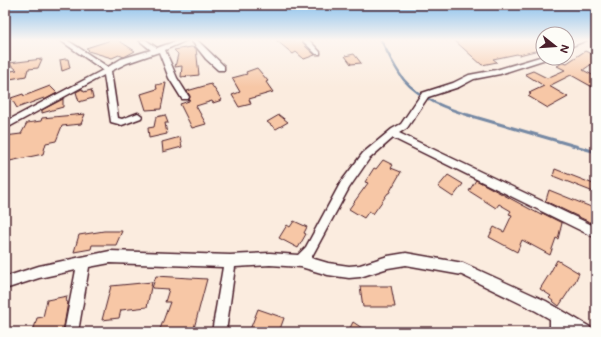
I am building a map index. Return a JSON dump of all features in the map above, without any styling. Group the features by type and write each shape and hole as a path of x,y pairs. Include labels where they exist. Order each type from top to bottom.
{"street":[{"path":"86,56 107,70 114,120 122,122 138,116"},
{"path":"5,126 107,70 140,56"},
{"path":"162,56 173,78 185,96"},
{"path":"206,56 221,68"},
{"path":"301,261 310,250 345,185 370,152 395,131 404,126 421,99 430,92 456,85 478,75 497,72 535,61"},
{"path":"392,134 596,234"},
{"path":"5,282 39,272 83,264 110,257 230,261 270,259 301,261 328,269 348,272 360,271 388,262 406,259 463,269 557,314 585,332"},
{"path":"219,332 230,261"},
{"path":"71,332 83,264"},
{"path":"557,314 557,332"}],"building":[{"path":"104,56 117,56 112,58"},
{"path":"178,56 197,56 199,75 181,77 182,66 175,67"},
{"path":"300,56 313,56 304,59"},
{"path":"345,56 355,56 361,63 351,64"},
{"path":"472,56 509,56 493,59 497,62 482,65"},
{"path":"578,56 596,56 596,61 583,70 596,77 596,89 571,75 549,86 568,97 548,108 528,96 531,94 529,93 544,86 525,74 533,71 547,78 565,70 557,66 575,66 575,58"},
{"path":"42,59 38,68 28,69 26,76 5,80 5,72 17,70 9,63"},
{"path":"68,59 70,68 62,71 60,60"},
{"path":"257,68 268,81 266,82 273,92 249,99 251,104 239,107 232,95 240,92 232,78 247,74 246,72"},
{"path":"166,83 161,109 146,110 141,94 157,89 156,85"},
{"path":"211,84 222,100 213,103 212,101 196,106 206,124 192,128 180,104 189,101 190,96 187,91"},
{"path":"50,86 57,93 44,100 44,98 17,108 11,98 23,94 24,96"},
{"path":"82,89 84,92 91,90 93,98 79,102 76,92"},
{"path":"63,99 63,107 42,113 42,110"},
{"path":"85,114 81,124 62,126 56,141 46,143 43,154 5,162 5,136 21,134 27,123 41,121 42,118"},
{"path":"165,115 168,123 165,123 167,134 149,138 148,128 154,127 156,117"},
{"path":"279,115 288,122 276,129 267,122"},
{"path":"180,137 182,147 163,152 162,142"},
{"path":"383,160 393,165 391,168 401,172 389,193 373,214 369,211 364,218 349,209 368,183 365,182 374,168 376,169"},
{"path":"555,169 596,185 596,193 553,176"},
{"path":"448,175 463,184 453,197 438,187"},
{"path":"476,180 541,215 542,213 562,223 558,239 556,238 550,255 522,240 517,252 489,237 494,227 504,232 512,215 509,214 511,211 499,204 496,208 469,191"},
{"path":"549,190 596,209 596,225 545,201"},
{"path":"294,221 307,227 304,233 306,234 298,248 279,238 287,225 290,227"},
{"path":"104,231 122,231 116,245 92,245 91,249 74,252 79,235"},
{"path":"557,260 579,273 575,282 559,306 549,298 551,296 540,289"},
{"path":"156,276 207,279 193,332 159,332 170,302 165,302 169,289 152,288"},
{"path":"152,282 147,307 121,310 119,318 102,320 111,286"},
{"path":"360,286 391,286 395,307 363,307"},
{"path":"67,296 66,302 68,302 63,332 33,332 37,318 43,317 47,300"},
{"path":"258,309 284,318 279,332 249,332"},
{"path":"353,322 368,332 348,332"}],"waterway":[{"path":"389,56 404,80 418,93 453,110 468,115"},
{"path":"468,115 596,152"}]}
